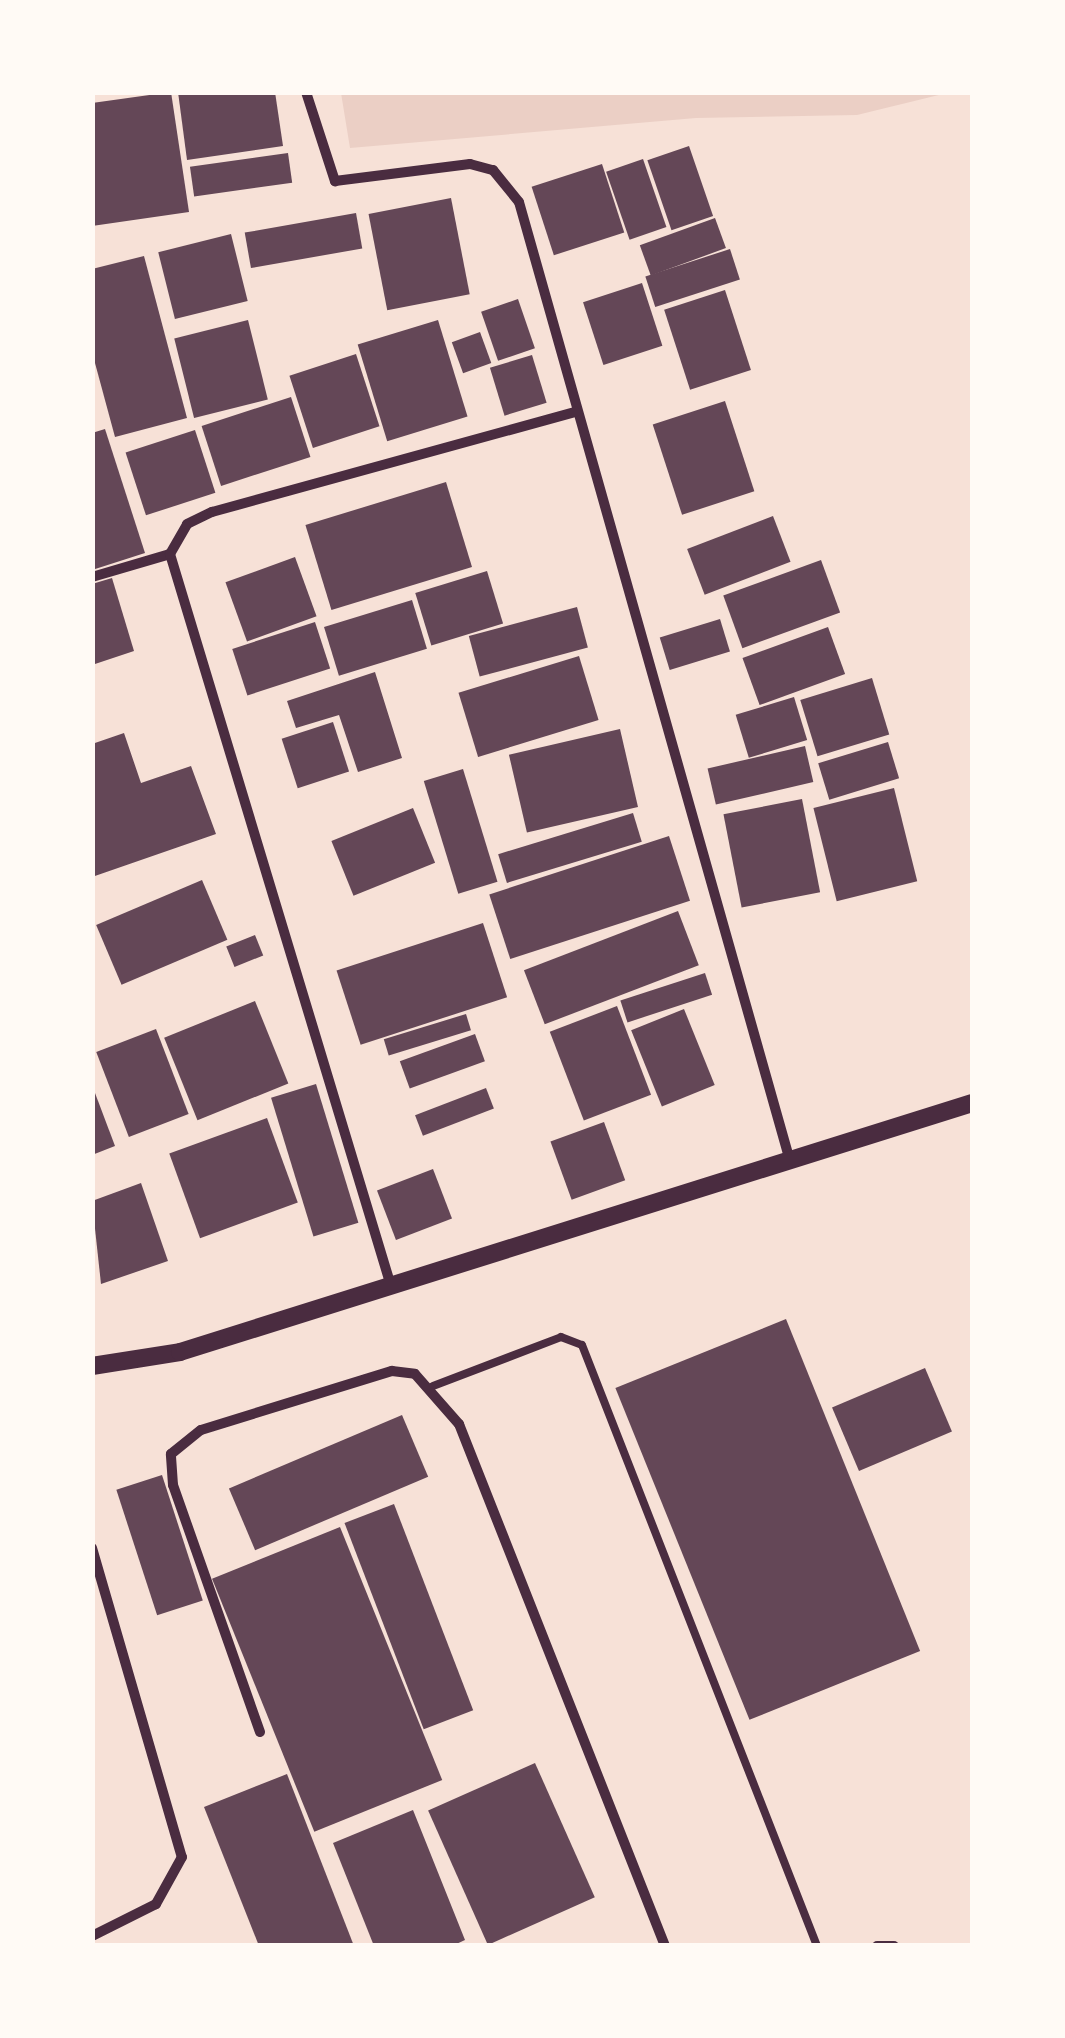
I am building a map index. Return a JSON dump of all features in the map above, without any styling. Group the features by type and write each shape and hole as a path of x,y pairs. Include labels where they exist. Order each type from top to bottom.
{"street":[{"path":"306,92 334,180 470,164 506,180 790,1162"},
{"path":"92,577 170,554 187,524 212,512 576,412"},
{"path":"170,554 391,1286"},
{"path":"92,1366 180,1352 972,1103"},
{"path":"260,1732 173,1486 171,1454 200,1430 392,1371 433,1386 459,1424 665,1946"},
{"path":"92,1548 182,1858 156,1904 92,1936"},
{"path":"877,1946 894,1946"}],"lane":[{"path":"433,1386 561,1337 582,1344 817,1946"}],"shaded area":[{"path":"341,92 947,93 857,115 696,118 350,148"}],"building":[{"path":"171,92 189,212 92,226 92,103"},
{"path":"178,92 275,92 283,146 187,160"},
{"path":"689,146 713,216 671,230 647,160"},
{"path":"288,153 292,183 194,196 190,167"},
{"path":"643,159 666,227 630,240 606,172"},
{"path":"602,164 624,232 554,255 532,187"},
{"path":"451,198 470,294 387,310 369,214"},
{"path":"356,213 362,248 251,268 245,233"},
{"path":"715,218 726,248 651,275 640,245"},
{"path":"231,234 248,301 175,319 158,252"},
{"path":"730,249 740,279 655,307 645,277"},
{"path":"144,256 187,418 115,437 92,352 92,269"},
{"path":"642,283 662,346 603,365 583,302"},
{"path":"725,290 751,370 690,390 664,310"},
{"path":"518,299 535,348 498,361 481,312"},
{"path":"248,320 268,400 194,418 174,338"},
{"path":"438,320 468,417 387,441 358,345"},
{"path":"480,332 491,363 463,373 452,342"},
{"path":"356,354 379,426 313,448 289,376"},
{"path":"532,355 547,403 505,416 490,368"},
{"path":"291,397 310,457 221,486 202,426"},
{"path":"725,401 754,491 682,515 653,424"},
{"path":"105,429 145,553 92,570 92,433"},
{"path":"195,430 215,493 146,515 126,453"},
{"path":"446,482 472,567 331,610 305,525"},
{"path":"773,516 791,562 705,595 687,549"},
{"path":"295,557 317,616 247,642 225,582"},
{"path":"821,560 840,613 742,648 723,596"},
{"path":"487,571 503,624 431,646 415,593"},
{"path":"112,578 134,651 92,665 92,584"},
{"path":"412,600 427,649 339,676 324,627"},
{"path":"577,607 588,648 480,677 469,636"},
{"path":"720,619 730,652 670,670 660,637"},
{"path":"315,622 330,669 247,695 232,649"},
{"path":"828,627 845,674 760,705 742,658"},
{"path":"579,656 599,720 478,757 459,693"},
{"path":"375,672 402,758 358,772 339,715 296,728 287,701"},
{"path":"872,678 889,734 818,756 800,700"},
{"path":"794,697 807,740 749,758 736,715"},
{"path":"333,722 349,771 298,788 282,739"},
{"path":"620,729 638,807 527,833 509,755"},
{"path":"124,733 141,783 191,766 216,834 92,877 92,744"},
{"path":"888,742 899,778 829,800 818,763"},
{"path":"805,746 813,782 716,805 708,768"},
{"path":"463,769 497,882 458,894 424,781"},
{"path":"894,788 917,881 837,901 813,808"},
{"path":"802,799 820,892 742,908 723,814"},
{"path":"413,808 435,863 354,896 331,841"},
{"path":"633,813 642,842 507,883 498,854"},
{"path":"669,836 690,901 510,959 489,894"},
{"path":"202,880 227,940 122,985 96,925"},
{"path":"678,911 699,965 545,1024 524,970"},
{"path":"483,923 507,997 361,1045 337,971"},
{"path":"255,935 263,955 234,967 226,947"},
{"path":"705,973 712,995 627,1022 620,1001"},
{"path":"255,1001 288,1084 197,1120 164,1038"},
{"path":"617,1006 651,1095 584,1120 550,1032"},
{"path":"684,1009 715,1085 662,1106 631,1030"},
{"path":"466,1014 471,1030 389,1055 384,1039"},
{"path":"156,1029 189,1114 129,1137 96,1052"},
{"path":"475,1034 485,1061 410,1089 400,1061"},
{"path":"316,1084 358,1223 313,1236 271,1098"},
{"path":"92,1085 115,1146 92,1155"},
{"path":"486,1088 494,1109 423,1136 415,1115"},
{"path":"267,1118 298,1203 200,1238 169,1154"},
{"path":"604,1122 625,1180 572,1200 550,1141"},
{"path":"433,1169 452,1218 396,1240 377,1191"},
{"path":"141,1183 168,1261 101,1284 92,1201"},
{"path":"786,1319 920,1651 750,1720 615,1388"},
{"path":"925,1368 952,1432 859,1471 832,1407"},
{"path":"402,1415 428,1477 255,1550 229,1488"},
{"path":"162,1475 203,1601 157,1615 116,1490"},
{"path":"394,1504 473,1710 424,1729 345,1523"},
{"path":"340,1527 442,1780 314,1832 212,1579"},
{"path":"535,1763 595,1897 488,1945 428,1811"},
{"path":"287,1774 354,1946 259,1946 204,1807"},
{"path":"413,1810 465,1940 452,1946 374,1946 333,1843"}]}
